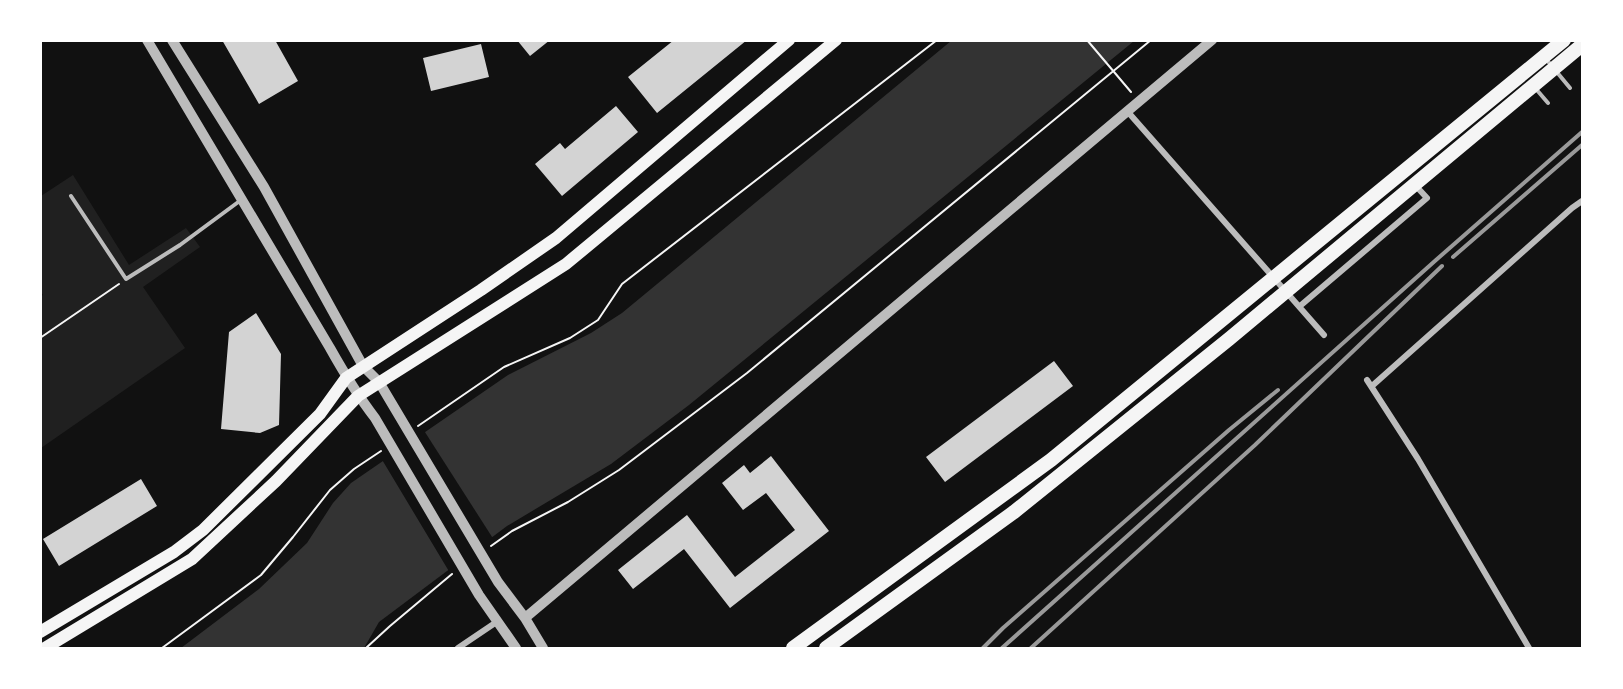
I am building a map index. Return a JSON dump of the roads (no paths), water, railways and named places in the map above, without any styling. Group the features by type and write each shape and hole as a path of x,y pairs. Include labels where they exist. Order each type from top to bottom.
{"highway":[{"path":"793,648 1051,460 1564,40"},
{"path":"826,648 1014,512 1229,339 1582,45"}],"main road":[{"path":"40,632 174,552 203,530 320,414 346,378 556,238 789,40"},
{"path":"45,648 192,559 276,481 358,396 566,264 836,40"}],"street":[{"path":"147,40 346,378 375,418 479,595 516,648"},
{"path":"172,40 264,187 363,366 379,382 394,405 498,582 525,618 543,648"},
{"path":"525,618 1212,40"},
{"path":"1128,112 1323,334"},
{"path":"1300,306 1427,198 1416,185"},
{"path":"1372,386 1582,201"},
{"path":"1366,380 1418,459 1529,648"},
{"path":"458,648 498,621"}],"lane":[{"path":"1545,57 1570,88"},
{"path":"1524,74 1548,102"},
{"path":"70,196 126,279 180,245 242,200"}],"railway":[{"path":"1002,648 1582,132"},
{"path":"1453,257 1582,145"},
{"path":"1031,648 1255,445 1442,266"},
{"path":"983,648 1229,430 1278,390"}]}
